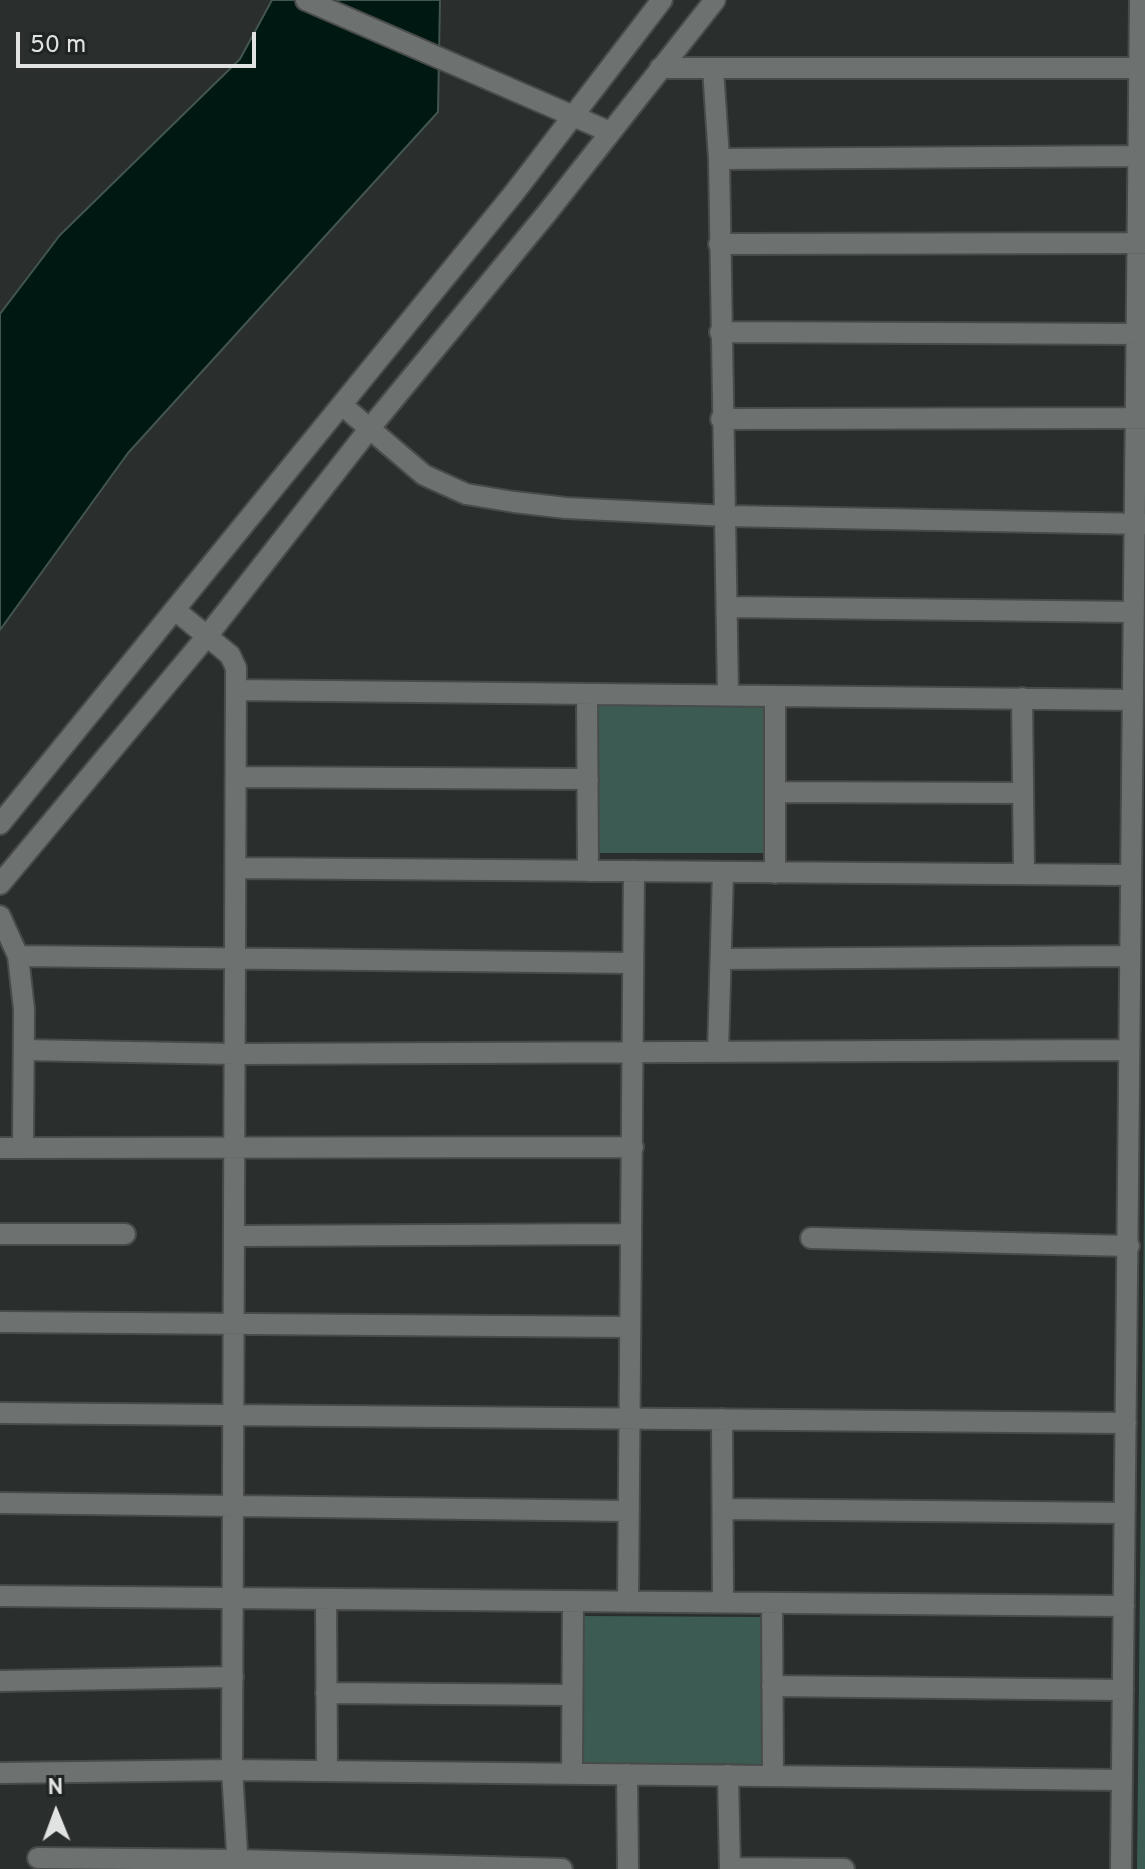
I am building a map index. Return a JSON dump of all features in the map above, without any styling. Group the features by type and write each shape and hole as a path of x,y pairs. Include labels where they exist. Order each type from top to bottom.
{"street":[{"path":"306,0 610,132"},
{"path":"0,824 343,406 662,0"},
{"path":"0,884 208,635 370,428 547,213 715,0"},
{"path":"1121,1869 1124,1513 1135,1060 1130,956 1134,612 1140,524 1140,0"},
{"path":"660,68 1142,68"},
{"path":"713,68 719,159 728,695"},
{"path":"719,159 1142,156"},
{"path":"719,244 1142,243"},
{"path":"720,332 1141,334"},
{"path":"343,406 424,475 466,494 566,508 727,516 1140,524"},
{"path":"721,419 1140,418"},
{"path":"727,607 1134,612"},
{"path":"175,610 230,655 236,668 232,1770 238,1864"},
{"path":"237,690 1133,700"},
{"path":"587,694 588,871"},
{"path":"775,696 775,873"},
{"path":"1022,698 1024,874"},
{"path":"236,777 588,779"},
{"path":"775,792 1023,793"},
{"path":"237,868 1131,875"},
{"path":"628,1602 634,871"},
{"path":"718,1052 723,872"},
{"path":"0,916 18,956 24,1009 23,1148"},
{"path":"18,956 633,963"},
{"path":"721,959 1130,956"},
{"path":"24,1050 236,1054 718,1052 1135,1060"},
{"path":"0,1148 633,1147"},
{"path":"0,1234 125,1234"},
{"path":"236,1236 631,1234"},
{"path":"811,1238 1129,1246"},
{"path":"0,1322 630,1327"},
{"path":"0,1413 1126,1423"},
{"path":"722,1419 723,1602"},
{"path":"0,1503 629,1511"},
{"path":"723,1509 1124,1513"},
{"path":"0,1596 1124,1606"},
{"path":"326,1599 327,1771"},
{"path":"572,1774 573,1601"},
{"path":"772,1603 773,1776"},
{"path":"0,1681 233,1677"},
{"path":"772,1686 1123,1690"},
{"path":"326,1693 572,1695"},
{"path":"0,1773 232,1770 1121,1780"},
{"path":"627,1774 628,1869"},
{"path":"728,1775 730,1868 844,1869"},
{"path":"38,1858 562,1869"}],"shaded area":[{"path":"272,0 440,0 438,112 128,453 0,630 0,314 60,235 240,59"},
{"path":"592,705 773,706 772,853 592,853"},
{"path":"1145,1107 1145,1869 1137,1869"},
{"path":"583,1616 764,1617 763,1764 583,1763"}]}
